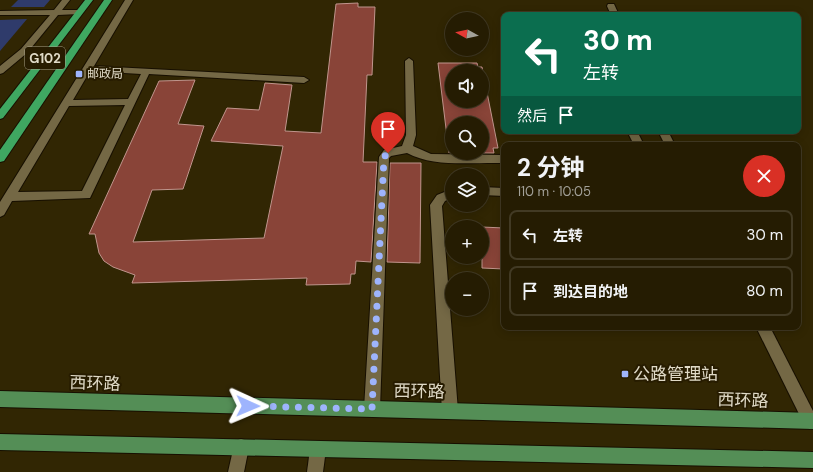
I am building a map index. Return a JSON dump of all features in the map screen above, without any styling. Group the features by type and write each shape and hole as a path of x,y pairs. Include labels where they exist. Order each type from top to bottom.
{"highway":[{"name":"G102","path":"0,116 89,0"},
{"name":"G102","path":"0,158 108,0"}],"main road":[{"name":"西环路","path":"0,399 812,421"},
{"path":"0,442 813,460"}],"street":[{"path":"0,71 24,50 66,0"},
{"path":"0,212 129,0"},
{"path":"611,6 614,12"},
{"path":"0,13 79,12"},
{"path":"372,409 384,157 388,153 402,151 407,148 411,135 409,61"},
{"path":"88,68 304,80"},
{"path":"9,197 86,195 146,72"},
{"path":"66,103 132,102"},
{"path":"407,148 422,156 431,158 501,159"},
{"path":"489,191 501,192"},
{"path":"445,196 441,198 436,205 450,411"},
{"path":"765,330 812,421"},
{"path":"236,472 241,447"},
{"path":"316,472 318,449"}],"shaded area":[{"path":"18,0 50,0 44,7 11,7"},
{"path":"27,19 0,51 0,20"}],"building":[{"path":"358,3 358,7 375,7 372,75 367,75 363,162 377,162 371,262 356,261 355,274 351,274 350,284 306,285 307,278 132,283 135,275 113,267 104,261 99,253 95,234 89,234 159,81 195,80 178,124 204,126 183,189 152,190 133,242 264,238 283,146 211,141 227,108 259,110 265,83 292,85 285,131 321,133 336,4"},
{"path":"438,63 477,63 445,64 445,108 489,108 489,102 498,148 493,148 494,153 489,153 489,116 445,116 445,120"},
{"path":"390,163 421,163 420,263 387,262"},
{"path":"489,227 501,228 501,269 482,268 482,264 489,264"}],"place":[{"name":"邮政局","path":"79,74"},
{"name":"公路管理站","path":"625,374"}],"route":[{"path":"248,406 372,409 384,157 388,153"}]}
